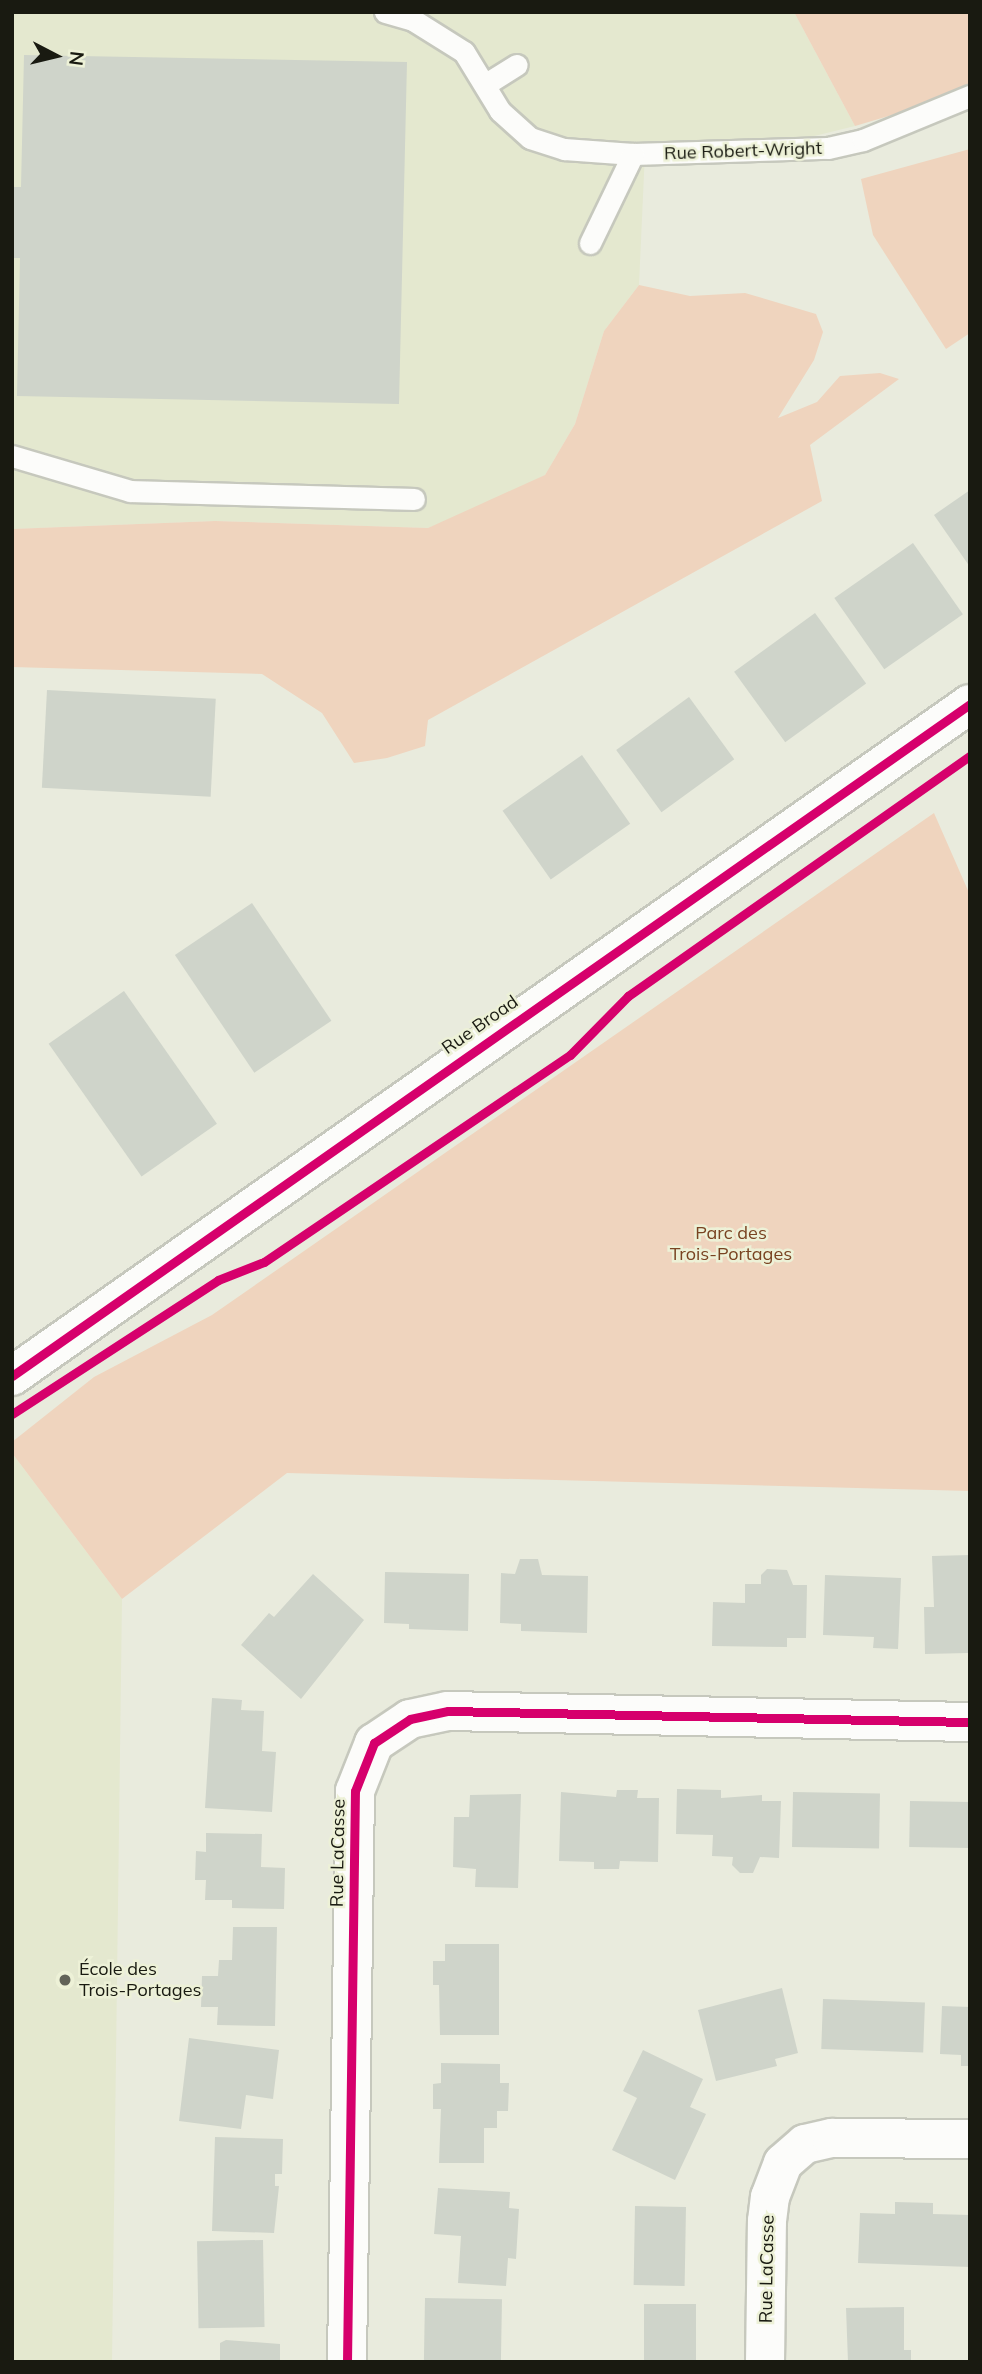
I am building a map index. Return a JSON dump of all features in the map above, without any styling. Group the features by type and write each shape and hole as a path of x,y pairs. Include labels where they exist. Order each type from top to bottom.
{"street":[{"name":"Rue Broad","path":"12,1376 970,704"},
{"name":"Rue LaCasse","path":"347,2362 355,1790 374,1743 410,1719 448,1711 970,1722"},
{"name":"Rue LaCasse","path":"765,2362 766,2221 769,2197 783,2163 805,2144 832,2138 970,2139"}],"lane":[{"name":"Rue Robert-Wright","path":"384,12 416,16 464,52 486,84 500,111 530,138 564,149 633,154 828,148 863,139 970,96"},
{"path":"486,84 516,65"},
{"path":"590,243 633,154"},
{"path":"12,456 130,491 414,499"}],"shaded area":[{"path":"12,12 794,12 855,126 790,142 645,152 639,285 604,331 575,424 545,475 486,506 428,528 215,521 12,529"},
{"name":"École des Trois-Portages","path":"12,1453 122,1599 112,2362 12,2362"}],"green space":[{"path":"794,12 970,12 970,83 929,104 855,126"},
{"path":"970,149 970,333 946,349 873,235 861,179"},
{"path":"639,285 690,296 745,293 816,314 823,332 814,360 778,418 817,402 840,376 880,373 899,379 810,445 822,501 428,720 425,746 387,758 354,763 322,713 262,674 12,667 12,529 215,521 428,528 545,475 575,424 604,331"},
{"name":"Parc des Trois-Portages","path":"934,813 970,895 970,1491 287,1473 122,1599 12,1453 12,1442 94,1377 212,1315"}],"building":[{"path":"24,55 407,62 399,404 17,396 20,258 12,258 12,187 21,187"},
{"path":"970,490 970,567 934,515"},
{"path":"913,543 963,614 884,669 834,598"},
{"path":"815,613 866,683 785,742 734,672"},
{"path":"47,690 216,699 211,797 42,788"},
{"path":"689,697 734,759 661,812 616,750"},
{"path":"582,755 630,824 551,879 503,811"},
{"path":"252,903 331,1021 254,1073 175,955"},
{"path":"124,991 217,1124 142,1176 49,1044"},
{"path":"970,1555 968,1653 925,1654 924,1607 934,1607 932,1556"},
{"path":"520,1559 538,1559 542,1575 588,1576 587,1633 521,1631 521,1624 500,1623 501,1573 515,1574"},
{"path":"767,1569 787,1570 793,1585 807,1585 806,1638 787,1638 787,1647 712,1646 713,1602 745,1603 745,1584 761,1584 761,1575"},
{"path":"385,1572 469,1574 468,1631 409,1629 409,1624 384,1623"},
{"path":"313,1574 364,1620 301,1699 241,1645 269,1613 274,1617"},
{"path":"825,1575 901,1578 898,1649 873,1648 874,1637 823,1635"},
{"path":"212,1698 242,1700 241,1710 264,1711 262,1751 276,1752 272,1812 205,1808"},
{"path":"677,1789 721,1790 721,1798 762,1795 762,1801 781,1801 779,1858 760,1857 753,1873 740,1873 732,1865 733,1857 712,1856 713,1835 676,1834"},
{"path":"617,1790 638,1790 637,1798 659,1798 658,1862 620,1861 619,1869 594,1869 594,1862 559,1861 561,1792 616,1797"},
{"path":"793,1792 880,1794 879,1849 792,1847"},
{"path":"521,1794 518,1888 475,1887 476,1869 453,1867 454,1817 469,1817 470,1795"},
{"path":"910,1801 970,1802 969,1848 909,1847"},
{"path":"206,1833 262,1834 261,1867 285,1868 284,1909 232,1908 232,1900 205,1900 206,1880 195,1880 196,1851 206,1852"},
{"path":"233,1927 277,1927 275,2026 217,2025 218,2007 201,2007 202,1976 218,1976 219,1960 232,1960"},
{"path":"445,1944 499,1944 499,2035 440,2035 439,1985 433,1985 433,1961 445,1961"},
{"path":"782,1988 798,2053 775,2059 777,2066 716,2081 698,2010"},
{"path":"823,1999 925,2003 923,2053 821,2049"},
{"path":"942,2006 970,2007 970,2066 961,2066 961,2055 940,2054"},
{"path":"189,2038 279,2050 273,2099 246,2095 241,2129 179,2121"},
{"path":"643,2050 703,2079 690,2107 706,2114 675,2180 612,2150 637,2098 623,2091"},
{"path":"441,2063 500,2064 500,2083 509,2083 508,2111 497,2111 497,2128 484,2128 484,2163 439,2163 441,2109 433,2109 433,2084 441,2083"},
{"path":"215,2137 283,2139 282,2174 275,2174 275,2186 279,2186 274,2233 212,2231"},
{"path":"438,2188 510,2192 509,2208 519,2209 516,2259 508,2258 506,2286 458,2283 461,2236 434,2234"},
{"path":"895,2202 933,2203 933,2214 970,2215 970,2267 858,2263 860,2213 895,2214"},
{"path":"635,2206 686,2207 685,2286 634,2285"},
{"path":"263,2240 265,2327 199,2328 197,2241"},
{"path":"425,2298 502,2299 501,2362 424,2362"},
{"path":"644,2304 696,2304 696,2362 644,2362"},
{"path":"904,2307 904,2350 911,2350 911,2362 848,2362 846,2308"},
{"path":"226,2340 280,2344 280,2362 220,2362 220,2343"}],"cycle path":[{"path":"12,1376 970,704"},
{"path":"12,1414 218,1280 264,1262 570,1055 628,996 970,756"},
{"path":"347,2362 355,1791 374,1743 410,1719 448,1711 970,1722"}],"place":[{"name":"École des Trois-Portages","path":"65,1980"}]}
